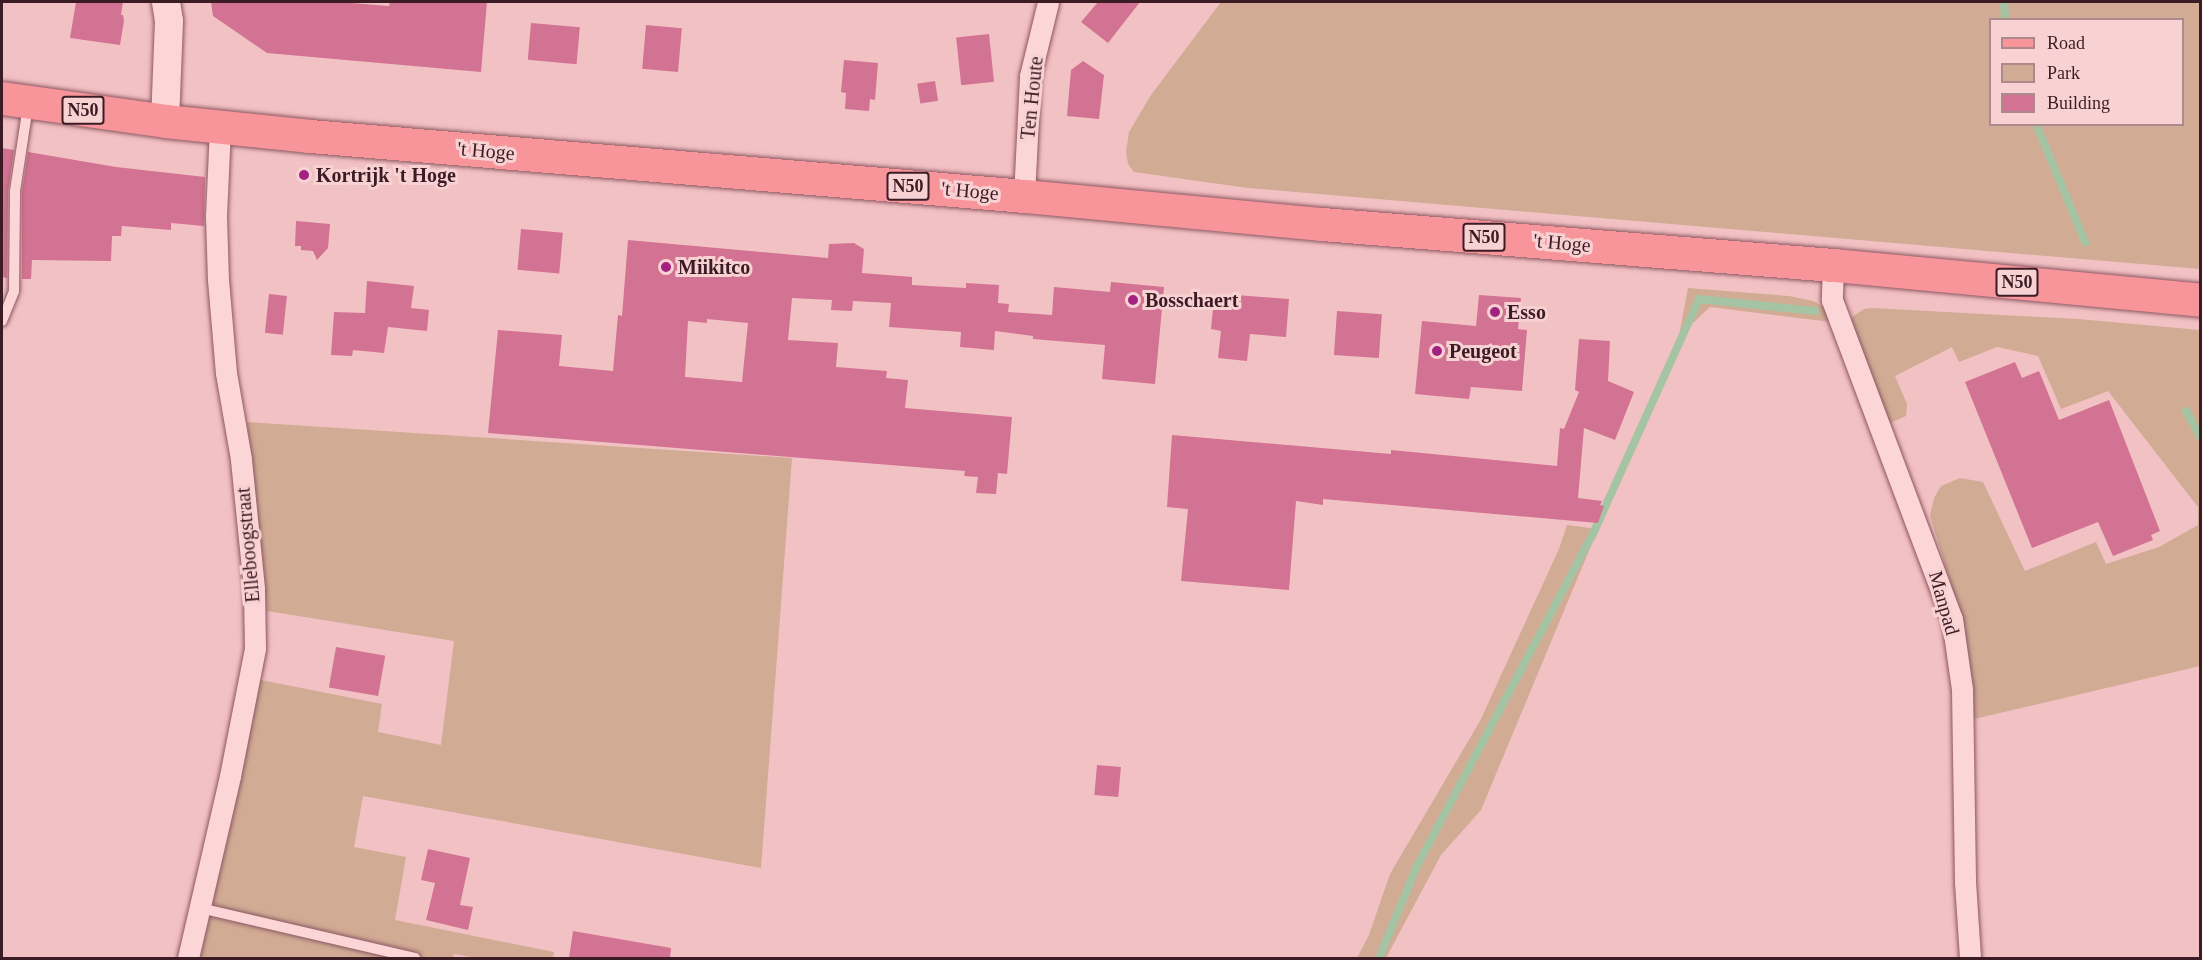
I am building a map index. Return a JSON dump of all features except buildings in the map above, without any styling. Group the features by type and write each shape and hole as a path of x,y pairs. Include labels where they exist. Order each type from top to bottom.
{"main road":[{"name":"'t Hoge","path":"15,101 220,127 1322,224 1833,265"},
{"name":"N50","path":"1833,265 2200,300"}],"street":[{"path":"165,121 169,21 166,2"},
{"name":"Ten Houte","path":"1024,196 1030,76 1048,2"},
{"name":"Elleboogstraat","path":"188,958 230,776 255,648 254,588 241,459 226,373 218,280 216,216 220,127"},
{"name":"Manpad","path":"1833,265 1832,300 1952,619 1962,689 1965,882 1970,958"}],"lane":[{"path":"2,321 14,291 15,101"},
{"path":"200,908 415,958"}],"green space":[{"path":"1221,2 2200,2 2200,269 1248,188 1134,172 1128,164 1126,152 1129,132 1151,95"},
{"path":"1688,288 1789,296 1813,301 1824,307 1831,322 1710,307 1679,336"},
{"path":"1864,309 2078,319 2200,330 2200,666 1974,719 1956,602 1930,515 1934,498 1941,486 1960,478 1983,482 2025,571 2096,542 2106,564 2159,547 2198,525 2198,507 2108,391 2061,409 2038,356 1997,347 1959,362 1952,347 1895,376 1907,404 1906,416 1890,423 1849,326 1852,317"},
{"path":"247,422 792,458 761,868 363,796 354,847 406,857 395,920 554,952 553,958 477,958 454,954 453,958 212,958 199,956 256,679 382,704 378,732 441,745 454,641 267,611"},
{"path":"1567,525 1598,529 1481,810 1441,855 1386,958 1357,958 1369,935 1390,874 1480,721 1559,549"}],"waterway":[{"path":"2004,2 2005,18"},
{"path":"2037,126 2085,242"},
{"path":"1379,958 1417,866 1592,536 1699,299 1815,311"},
{"path":"2186,411 2200,436"}],"place":[{"name":"Kortrijk 't Hoge","path":"304,175"},
{"name":"Miikitco","path":"666,267"},
{"name":"Bosschaert","path":"1133,300"},
{"name":"Esso","path":"1495,312"},
{"name":"Peugeot","path":"1437,351"}]}
